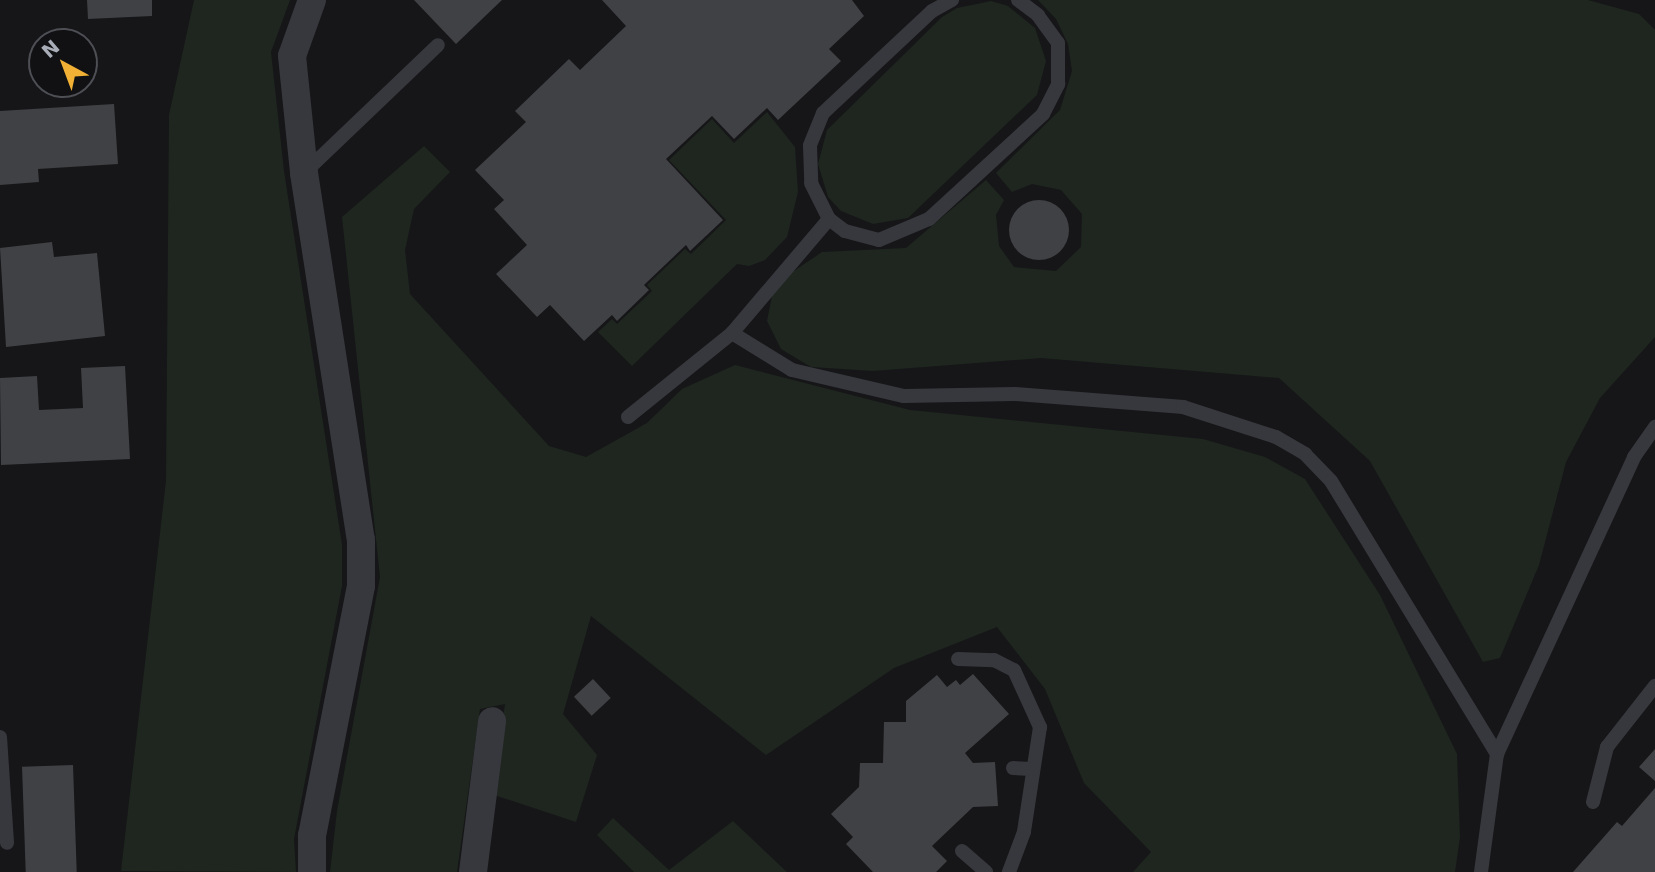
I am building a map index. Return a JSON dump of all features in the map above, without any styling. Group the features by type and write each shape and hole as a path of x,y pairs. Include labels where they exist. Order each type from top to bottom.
{"street":[{"path":"312,0 292,55 304,173 361,540 361,586 312,836 312,872"},
{"path":"473,872 492,722"}],"lane":[{"path":"952,0 932,11 822,113 810,146 811,183 829,219 845,230 879,240 929,219 1042,114 1058,84 1058,43 1038,15 1018,0"},
{"path":"304,173 438,44"},
{"path":"628,416 732,333 829,219"},
{"path":"732,333 792,370 904,397 1015,394 1183,407 1276,437 1305,454 1331,481 1497,754"},
{"path":"1481,872 1497,754 1634,457 1655,427"},
{"path":"958,659 994,660 1014,670 1040,727 1024,832 1009,872"},
{"path":"1593,802 1607,747 1655,686"},
{"path":"0,737 7,843"},
{"path":"1013,768 1032,769"},
{"path":"962,851 986,872"}],"shaded area":[{"path":"194,0 290,0 271,52 284,171 342,545 342,586 294,839 296,872 121,871 166,481 169,115"},
{"path":"1038,0 1588,0 1639,14 1655,30 1655,337 1600,398 1566,462 1539,565 1500,658 1483,662 1370,461 1279,378 1041,358 873,371 811,367 781,349 767,321 772,296 791,273 822,252 906,248 986,180 1004,200 996,215 999,246 1014,267 1056,271 1081,247 1082,214 1061,190 1032,184 1012,192 996,173 1060,110 1072,71 1068,44 1056,19"},
{"path":"991,1 1008,6 1035,28 1046,61 1037,95 908,218 873,224 841,211 828,197 818,164 827,130 942,17 957,8"},
{"path":"767,112 795,147 798,192 787,237 765,260 749,266 737,264 632,366 598,332 612,319 617,324 652,291 647,285 685,249 691,254 726,220 669,160 712,119 734,143"},
{"path":"424,146 450,172 414,209 405,250 410,294 549,446 586,457 647,423 682,389 735,365 910,410 1203,439 1265,457 1305,479 1380,595 1457,754 1460,837 1455,872 1133,872 1151,852 1084,783 1045,689 997,627 894,668 766,755 591,616 563,714 597,755 576,822 491,794 505,704 480,709 457,872 330,872 337,811 380,577 342,217"},
{"path":"613,818 669,870 733,821 787,872 634,872 597,835"}],"building":[{"path":"87,0 152,0 152,16 88,19"},
{"path":"414,0 502,0 456,44"},
{"path":"602,0 852,0 864,16 829,49 841,61 778,120 767,108 734,139 712,116 666,159 723,220 690,251 686,245 644,285 649,290 617,321 612,315 584,341 550,305 537,317 496,274 527,245 494,209 504,200 475,170 526,122 515,111 569,59 580,70 626,26"},
{"path":"114,104 118,164 38,169 39,182 0,185 0,111"},
{"path":"1039,200 1056,205 1064,213 1069,230 1064,247 1056,255 1039,260 1022,255 1014,247 1009,230 1014,213 1022,205"},
{"path":"52,242 54,257 97,253 105,336 6,347 0,248"},
{"path":"125,366 130,459 1,465 0,378 37,376 39,410 83,408 81,368"},
{"path":"973,674 1009,714 965,753 973,763 995,762 998,806 973,807 932,846 947,861 936,872 873,872 846,844 853,837 831,814 859,787 860,763 883,763 884,722 906,722 906,701 937,675 947,687 956,680 960,685"},
{"path":"593,679 611,698 592,716 574,697"},
{"path":"1655,749 1655,781 1639,767"},
{"path":"73,765 77,872 26,872 22,767"},
{"path":"1655,788 1655,872 1573,872 1617,822 1622,826"}]}
